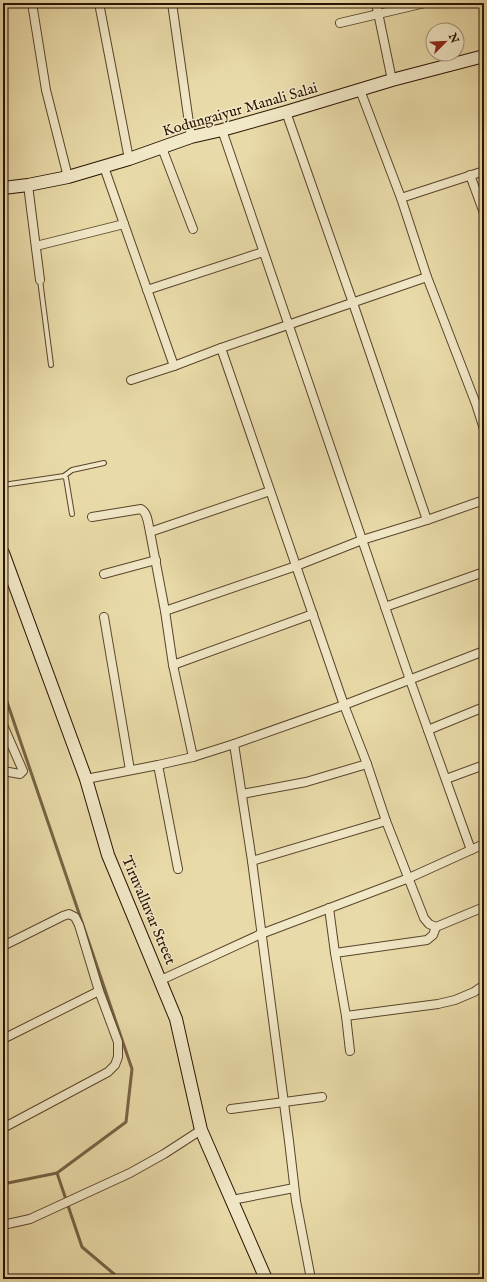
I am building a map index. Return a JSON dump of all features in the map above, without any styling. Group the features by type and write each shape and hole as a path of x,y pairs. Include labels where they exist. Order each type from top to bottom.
{"street":[{"path":"32,3 46,90 68,177"},
{"path":"99,3 129,159"},
{"path":"172,3 191,137"},
{"path":"376,3 392,80"},
{"path":"340,23 425,3"},
{"name":"Kodungaiyur Manali Salai","path":"3,188 28,185 68,177 129,159 191,137 222,130 392,80 484,56"},
{"path":"360,90 401,198 427,277 476,404 484,429"},
{"path":"286,112 354,303 427,520"},
{"path":"222,130 410,680 471,850"},
{"path":"162,148 193,229"},
{"path":"104,167 174,366"},
{"path":"401,198 484,171"},
{"path":"470,176 484,213"},
{"path":"28,185 40,280"},
{"path":"36,246 124,224"},
{"path":"147,290 263,252"},
{"path":"131,380 427,277"},
{"path":"220,348 344,705 367,764 386,821 424,918 429,924 436,927 484,907"},
{"path":"476,404 484,400"},
{"path":"150,532 270,491"},
{"path":"165,611 296,566 362,540 427,520 484,500"},
{"path":"92,517 141,509 146,515 156,560 173,664 193,757"},
{"name":"Tiruvalluvar Street","path":"3,553 86,779 108,855 176,1019 201,1130 266,1279"},
{"path":"104,574 156,560"},
{"path":"385,607 484,572"},
{"path":"173,664 313,614"},
{"path":"104,617 130,770"},
{"path":"86,779 158,766 234,744 344,705 484,651"},
{"path":"428,730 484,707"},
{"path":"3,725 23,771 20,774 3,771"},
{"path":"234,744 252,861 294,1188 310,1279"},
{"path":"242,794 306,782 367,764"},
{"path":"446,779 484,765"},
{"path":"158,766 178,869"},
{"path":"252,861 386,821"},
{"path":"161,980 261,934 409,878 484,844"},
{"path":"329,908 350,1051"},
{"path":"3,946 63,916 69,914 75,917 99,991 118,1042 118,1056 115,1065 108,1072 3,1128"},
{"path":"335,953 427,940 433,935 436,927"},
{"path":"346,1016 438,1004 456,1000 474,992 484,985"},
{"path":"3,1039 99,991"},
{"path":"232,1109 322,1097"},
{"path":"3,1225 30,1219 130,1173 164,1154 201,1130"},
{"path":"232,1200 294,1188"}],"lane":[{"path":"40,280 51,365"},
{"path":"3,485 64,476 72,470 104,463"},
{"path":"64,476 66,478 72,514"}],"waterway":[{"path":"3,690 132,1069 126,1122 57,1173 3,1184"},
{"path":"57,1173 82,1247 120,1279"}]}
